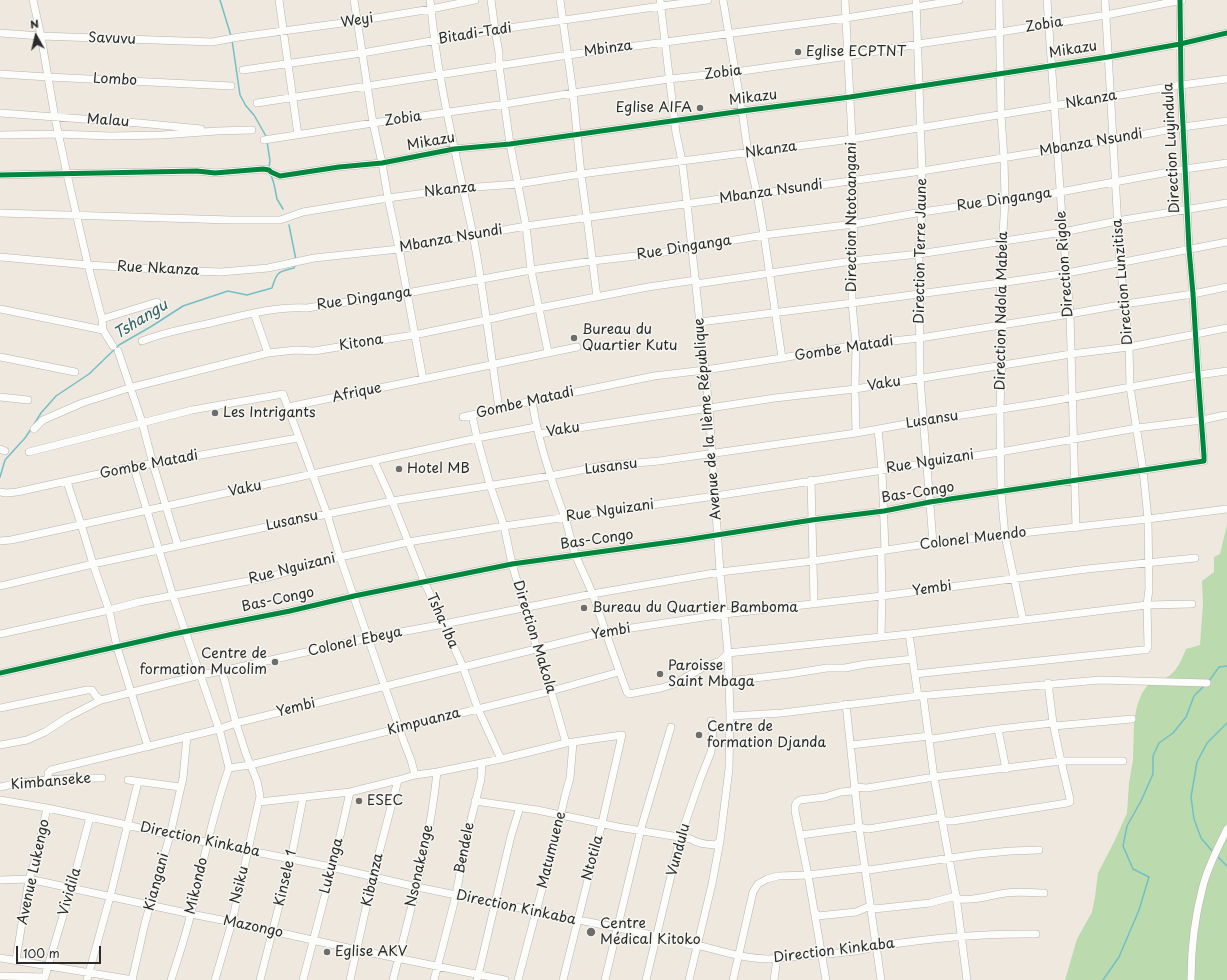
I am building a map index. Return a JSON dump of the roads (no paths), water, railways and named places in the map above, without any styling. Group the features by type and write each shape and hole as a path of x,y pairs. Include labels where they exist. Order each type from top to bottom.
{"street":[{"path":"33,0 41,36 58,134 102,319 103,330 115,349 142,422 178,546"},
{"path":"279,0 298,135"},
{"path":"354,0 373,122 399,248 423,379"},
{"path":"430,0 440,75 481,280 499,408"},
{"name":"Weyi","path":"239,37 357,21 475,0"},
{"path":"491,0 510,144 526,226 531,270 548,352"},
{"path":"560,0 573,93 581,174 597,297"},
{"name":"Bitadi-Tadi","path":"243,70 362,53 660,3 708,0"},
{"path":"723,0 748,153 764,235 782,358"},
{"name":"Direction Ntotoangani","path":"845,0 852,139 854,224 852,304 856,345 856,433"},
{"name":"Mbinza","path":"257,103 568,54 846,18 916,3 959,0"},
{"name":"Direction Ndola Mabela","path":"999,0 1001,114 1005,200 1000,283 1003,325 1000,409 1001,491 1006,536 1024,620"},
{"name":"Direction Rigole","path":"1047,0 1070,314 1076,528"},
{"name":"Direction Lunzitisa","path":"915,674 1146,650 1148,647 1148,519 1143,470 1130,387 1129,347 1117,221 1105,0"},
{"name":"Zobia","path":"264,140 373,122 669,79 735,72 849,56 1106,15 1180,0"},
{"name":"Direction Luyindula","path":"1180,0 1181,85 1189,249 1194,294 1195,334 1204,461"},
{"name":"Avenue de la IIème République","path":"660,3 669,79 682,161 709,408 720,572 728,653 730,718 729,764 720,841 712,884 689,980"},
{"name":"Direction Terre Jaune","path":"916,3 922,171 922,212 919,254 920,378 933,544"},
{"name":"Savuvu","path":"0,33 41,36 212,42 239,37"},
{"name":"Mikazu","path":"67,174 197,171 215,173 263,169 269,170 280,176 339,167 382,163 454,149 510,144 675,120 850,98 1052,66 1180,44 1227,34"},
{"name":"Lombo","path":"0,74 231,86"},
{"name":"Nkanza","path":"0,213 77,214 231,220 280,220 303,212 388,198 463,188 518,184 581,174 852,139 1110,96 1227,79"},
{"name":"Malau","path":"0,114 176,126 217,131"},
{"name":"Mbanza Nsundi","path":"314,258 399,248 526,226 922,171 1227,121"},
{"path":"0,135 162,135 252,130"},
{"name":"Rue Dinganga","path":"142,341 176,330 254,313 294,308 307,308 407,293 531,270 653,254 764,235 854,224 922,212 1060,192 1185,169 1227,163"},
{"path":"0,175 67,174"},
{"name":"Kitona","path":"34,429 48,417 82,403 129,388 268,353 296,350 314,351 414,334 539,308 648,288 769,274 852,261 919,254 1003,242 1227,203"},
{"path":"700,322 852,304 1067,273 1227,242"},
{"name":"Rue Nkanza","path":"0,258 88,265 221,272 268,268 314,258"},
{"name":"Gombe Matadi","path":"463,417 499,408 654,376 705,370 856,345 920,338 1194,294 1227,287"},
{"path":"102,319 158,302"},
{"path":"0,309 103,330"},
{"path":"254,313 268,353"},
{"name":"Vaku","path":"0,541 11,540 477,438 855,388 1071,354 1129,347 1227,328"},
{"name":"Afrique","path":"288,407 577,347"},
{"path":"0,357 75,372"},
{"name":"Lusansu","path":"0,586 93,564 327,514 392,502 602,466 659,462 856,433 1227,371"},
{"path":"29,452 192,410 281,394 284,396 298,438 327,514 340,557 415,775"},
{"path":"0,397 28,400"},
{"path":"532,401 550,476 576,555 592,594 605,632 610,641 619,672 629,694 674,684 704,667 720,661 728,653 1049,618 1147,605 1192,604"},
{"name":"Direction Makola","path":"472,415 490,485 504,526 512,564 536,649 569,743"},
{"name":"Rue Nguizani","path":"0,634 139,602 269,576 340,557 408,542 504,526 715,496 927,462 1000,452 1137,428 1202,420 1225,415"},
{"path":"878,429 884,511 881,636"},
{"name":"Gombe Matadi","path":"0,492 17,492 121,469 134,468 298,438"},
{"name":"Tsha-Iba","path":"374,461 501,759"},
{"name":"Bas-Congo","path":"0,673 186,631 290,611 424,581 512,564 812,520 884,511 930,502 1204,461"},
{"path":"134,468 173,596 219,729 229,768"},
{"path":"811,480 814,604"},
{"path":"67,482 109,610 117,647 148,747"},
{"name":"Colonel Muendo","path":"720,572 813,561 933,544 1227,509"},
{"name":"Yembi","path":"48,781 48,773 51,770 605,632 724,614 882,596 1087,568 1195,558"},
{"name":"Colonel Ebeya","path":"0,746 27,740 45,732 68,717 101,700 200,675 368,638 592,594 720,572"},
{"path":"909,634 912,659 929,736 934,777 956,896 967,980"},
{"path":"728,681 912,659"},
{"name":"Nsiku","path":"215,980 232,922 233,911 260,796 257,781 236,723 222,671"},
{"name":"Kimpuanza","path":"229,768 250,765 551,691 619,672"},
{"path":"730,718 731,716 782,712 920,695 1048,683 1100,680 1207,684"},
{"path":"941,817 944,821 953,821 1070,802 1054,724 1048,683"},
{"path":"0,708 87,690 92,690 101,700"},
{"path":"846,704 859,827 881,980"},
{"path":"851,746 929,736 932,739 998,728 1132,719"},
{"name":"Vundulu","path":"646,980 680,838 700,780 712,752 712,721"},
{"path":"605,980 640,831 671,727"},
{"path":"998,728 1006,769"},
{"name":"Ntotila","path":"563,980 622,735 569,743"},
{"name":"Kiangani","path":"132,980 170,835 183,778 187,736"},
{"path":"259,802 350,792 415,775 482,763 569,743"},
{"name":"Matumuene","path":"518,980 562,815 570,778 569,743"},
{"path":"855,787 866,788 934,777 1061,761 1123,761"},
{"name":"Bendele","path":"434,980 456,895 466,840 481,779 482,763"},
{"name":"Mikondo","path":"171,980 191,914 219,795 229,768"},
{"name":"Nsonakenge","path":"392,980 417,887 434,797 437,772"},
{"name":"Kimbanseke","path":"0,786 15,783 71,778 102,778"},
{"path":"128,780 180,787"},
{"name":"Kibanza","path":"350,980 373,876 398,780"},
{"path":"88,976 110,897 138,782"},
{"path":"826,980 795,806 796,802 800,800 852,791 855,787"},
{"name":"Lukunga","path":"303,980 350,792"},
{"name":"Kinsele 1","path":"260,980 273,931 303,798"},
{"name":"Direction Kinkaba","path":"0,800 48,808 170,835 331,867 417,887 677,940 692,945 698,945 758,959 863,950 877,946 961,936 1002,933 1036,934"},
{"path":"475,801 520,807 640,831 691,839 702,844 715,845 720,841"},
{"path":"478,977 511,836 520,807"},
{"name":"Avenue Lukengo","path":"16,960 29,879 37,855 48,808"},
{"name":"Vividila","path":"48,966 71,889 90,817"},
{"path":"801,835 859,827 868,829 941,817"},
{"path":"1191,980 1194,935 1203,885 1227,829"},
{"path":"733,980 753,892 758,884 767,879 778,876 808,875 865,868 869,870 949,858 1011,851 1039,850"},
{"name":"Mazongo","path":"0,880 29,879 357,950 438,966 478,977 505,980"},
{"path":"956,896 959,900 966,900 980,899 1007,892 1044,893"},
{"path":"870,906 874,909 883,909 930,903 956,896"},
{"path":"814,911 818,916 856,912 870,906"},
{"path":"0,958 48,966 88,976 132,980"},
{"path":"774,980 777,958"},
{"path":"0,976 44,978 46,976 48,966"}],"waterway":[{"name":"Tshangu","path":"220,0 231,36"},
{"name":"Tshangu","path":"232,40 240,95 246,106 254,115 267,138"},
{"name":"Tshangu","path":"267,141 270,161 269,167"},
{"name":"Tshangu","path":"271,175 277,199 283,209"},
{"name":"Tshangu","path":"289,225 296,260"},
{"name":"Tshangu","path":"33,426 41,413 56,396 89,374 119,345 183,306 228,291 247,295 272,288 277,275 285,270 294,268 296,264"},
{"name":"Tshangu","path":"0,477 5,460 31,429"},
{"path":"1209,681 1219,667 1227,666"},
{"path":"1103,980 1119,957 1139,910 1149,877 1133,869 1123,846 1127,826 1141,801 1153,774 1153,756 1159,743 1173,733 1186,717 1194,696 1205,685"},
{"path":"1213,852 1201,838 1194,819 1191,797 1197,762 1207,743 1227,723"},
{"path":"1217,856 1227,866"}],"place":[{"name":"Eglise ECPTNT","path":"798,52"},
{"name":"Eglise AIFA","path":"700,108"},
{"name":"Bureau du Quartier Kutu","path":"574,338"},
{"name":"Les Intrigants","path":"215,413"},
{"name":"Hotel MB","path":"399,469"},
{"name":"Bureau du Quartier Bamboma","path":"584,608"},
{"name":"Centre de formation Mucolim","path":"275,662"},
{"name":"Paroisse Saint Mbaga","path":"660,674"},
{"name":"Centre de formation Djanda","path":"699,735"},
{"name":"ESEC","path":"359,801"},
{"name":"Centre Médical Kitoko","path":"591,932"},
{"name":"Eglise AKV","path":"327,952"}]}
